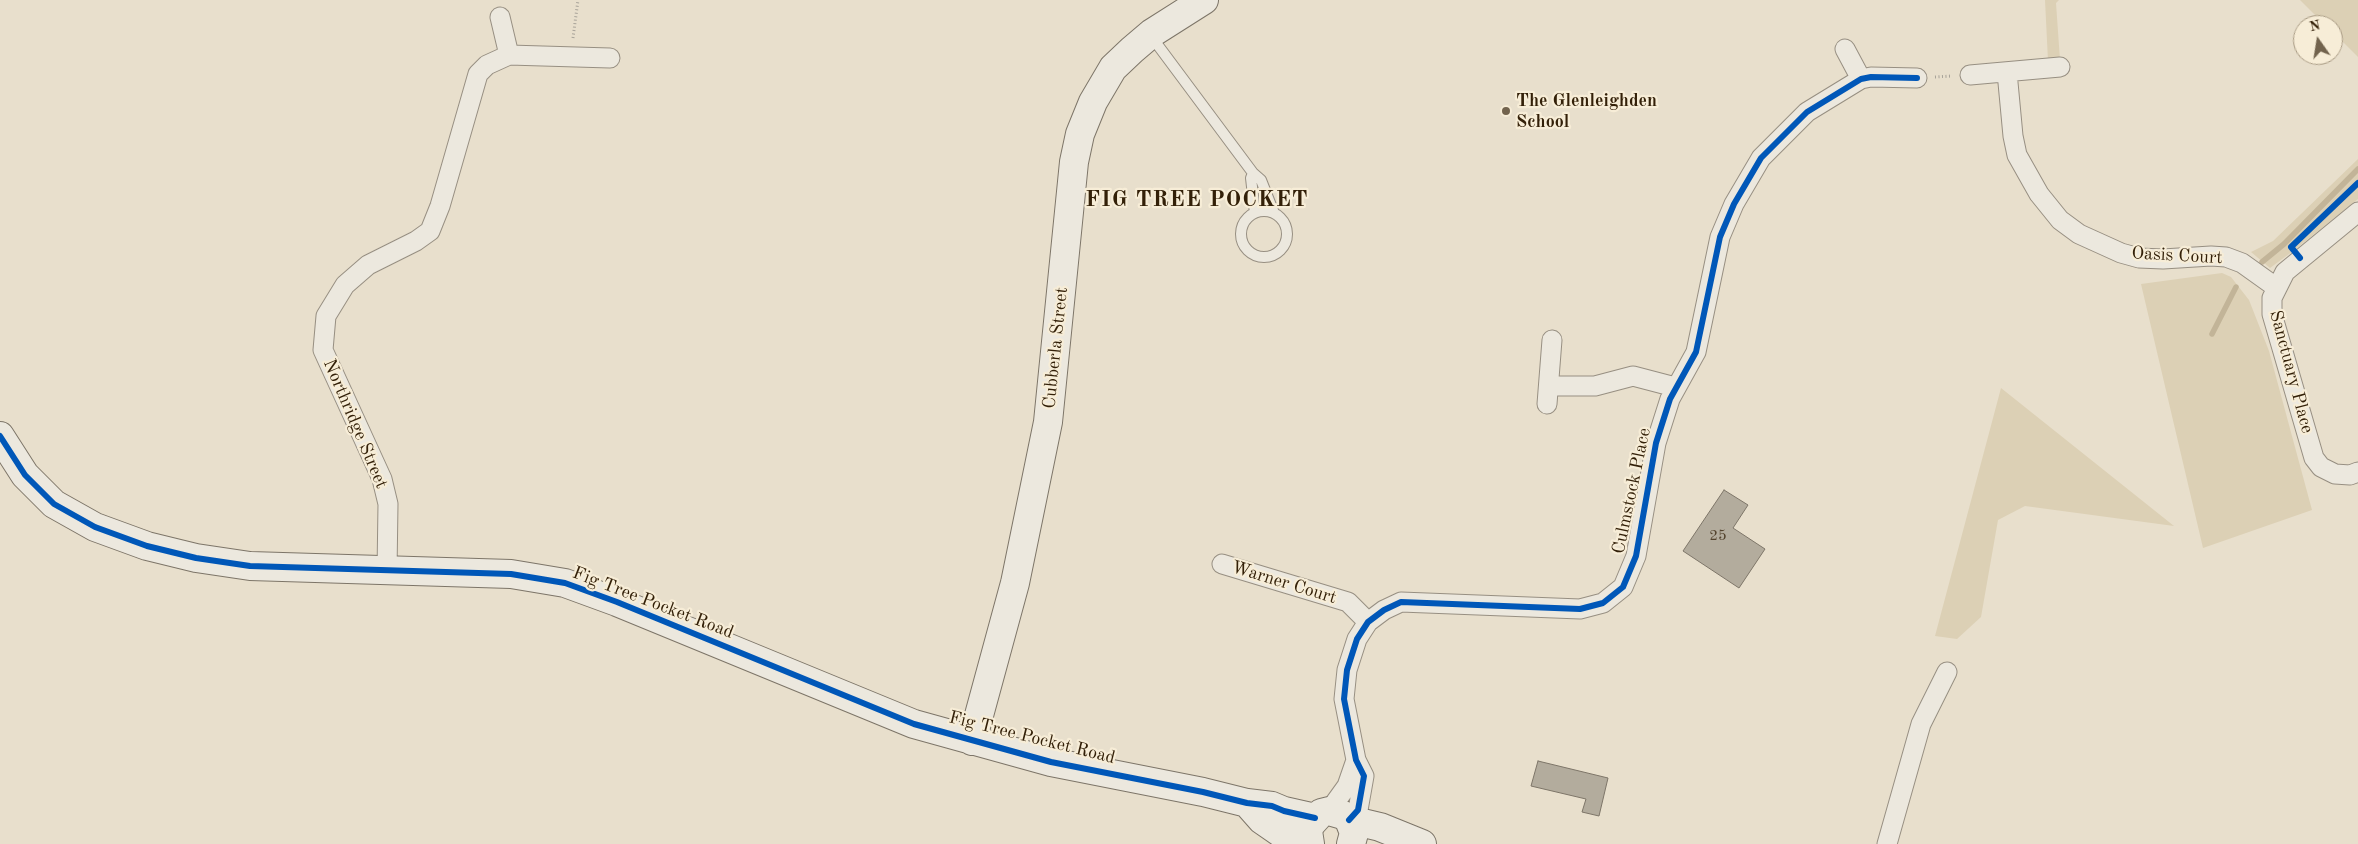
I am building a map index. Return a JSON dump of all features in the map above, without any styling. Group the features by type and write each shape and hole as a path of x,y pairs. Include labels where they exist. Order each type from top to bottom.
{"street":[{"name":"Cubberla Street","path":"972,741 1015,583 1048,422 1074,162 1080,134 1093,102 1113,68 1151,35 1204,0"},
{"path":"500,17 508,55"},
{"path":"1845,49 1861,79"},
{"name":"Northridge Street","path":"387,572 388,504 382,479 323,350 326,316 345,285 368,265 416,241 430,231 440,206 478,74 487,65 508,55 610,58"},
{"path":"1970,75 2060,67"},
{"name":"Oasis Court","path":"2008,72 2013,136 2017,155 2039,194 2060,220 2079,234 2121,253 2139,258 2226,257 2242,263 2277,288"},
{"name":"Culmstock Place","path":"1334,827 1356,760 1344,699 1347,670 1356,639 1368,622 1384,610 1401,602 1580,609 1603,603 1623,587 1636,556 1656,443 1675,387 1696,352 1720,237 1734,204 1761,158 1807,112 1861,79 1871,77 1917,78"},
{"name":"Sanctuary Place","path":"2358,212 2285,272 2272,298 2272,314 2314,458 2321,467 2335,474 2350,475 2358,472"},
{"path":"1552,340 1548,395 1633,376 1675,387"},
{"name":"Fig Tree Pocket Road","path":"0,436 25,476 54,504 95,527 147,546 196,558 250,566 387,572 511,574 564,583 618,602 914,724 1051,762 1202,792 1247,803 1272,806 1334,827 1358,822 1380,827 1417,843"},
{"name":"Warner Court","path":"1222,564 1348,602 1368,622"},
{"path":"1887,844 1921,724 1947,672"},
{"path":"1247,803 1262,820 1294,842 1304,844"},
{"path":"1374,844 1417,843"}],"lane":[{"path":"1151,35 1253,173 1258,175 1264,184 1274,213 1284,223 1286,239 1278,251 1264,256 1249,251 1242,238 1244,223 1255,213 1267,211 1274,213"},
{"path":"1253,173 1251,178 1255,213"}],"path":[{"path":"576,56 578,0"},
{"path":"1917,78 1970,75"}],"shaded area":[{"path":"2045,0 2059,0 2056,3 2060,60 2048,61"},
{"path":"2300,0 2358,0 2358,57 2343,42 2343,15 2315,15"},
{"path":"2358,159 2358,199 2270,268 2251,252 2273,241"},
{"path":"2222,273 2231,277 2249,300 2269,351 2312,510 2203,548 2141,284"},
{"path":"2001,388 2174,526 2025,506 1998,520 1981,617 1957,639 1935,636"}],"building":[{"path":"1724,490 1748,505 1733,528 1765,549 1739,588 1683,551"},
{"path":"1538,761 1608,778 1599,816 1582,812 1586,799 1531,786"}],"waterway":[{"path":"2262,262 2284,244 2358,169"},
{"path":"2212,334 2236,287"}],"cycle path":[{"path":"1349,820 1358,810 1364,776 1356,760 1344,699 1347,670 1357,639 1368,622 1384,610 1401,602 1580,609 1603,603 1623,587 1636,556 1656,443 1670,399 1696,352 1720,237 1734,204 1761,158 1807,112 1861,79 1871,77 1917,78"},
{"path":"2300,258 2291,247 2358,183"},
{"path":"0,436 25,475 54,504 95,527 147,546 196,558 250,566 511,574 565,583 617,602 914,724 1051,762 1203,792 1247,803 1272,806 1284,811 1315,818"}],"place":[{"name":"The Glenleighden School","path":"1506,111"}],"district":[{"name":"FIG TREE POCKET","path":"1197,200"}]}
